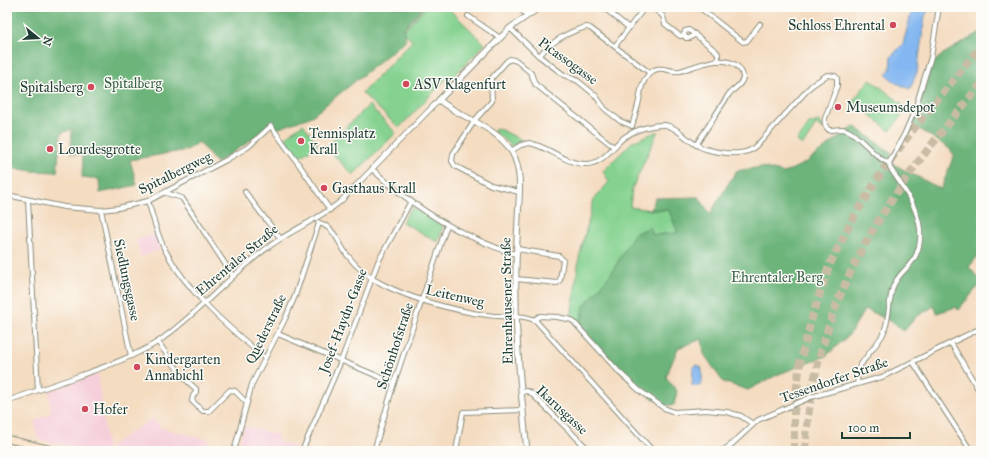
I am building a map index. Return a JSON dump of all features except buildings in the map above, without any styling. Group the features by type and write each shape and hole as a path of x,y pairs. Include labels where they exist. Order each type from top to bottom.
{"main road":[{"path":"7,439 58,451"}],"street":[{"path":"518,7 527,14"},
{"path":"540,7 527,14 510,28 439,100 449,108 474,120 498,137 511,151 521,145 529,143 576,163 586,164 597,162 622,140 634,132 648,127 666,125 679,132 696,145 712,151 726,153 747,152 752,150 811,86 828,74 835,76 837,82 825,118 824,123 826,128 830,130 844,129 858,138 879,158 889,162"},
{"path":"603,7 629,28"},
{"path":"615,46 645,7"},
{"path":"652,7 663,16 665,24 680,36 684,35 686,38 690,38 695,34"},
{"path":"699,7 742,42 747,41 760,24"},
{"path":"858,384 858,370 874,348 886,324 893,285 910,265 916,255 920,237 918,220 911,200 890,168 889,162 904,135 914,112 931,57 939,7"},
{"path":"468,16 500,38"},
{"path":"539,56 555,41 587,27 650,73"},
{"name":"Picassogasse","path":"510,28 539,56 564,75 578,82 589,90 597,97 605,109 620,121 632,126"},
{"path":"684,35 687,30 695,34 716,51 718,61"},
{"path":"519,192 491,185 472,176 453,164 452,157 474,120 492,101 490,82 492,77 507,61 513,59 518,61 531,74 536,84 614,147"},
{"path":"634,132 632,126 638,106 641,87 646,77 650,73 665,68 678,71 718,61 725,61 735,65 742,72 743,78 740,84 731,92 696,145"},
{"name":"Ehrentaler Straße","path":"7,401 98,369 131,356 158,342 175,329 233,276 280,238 330,210 439,100"},
{"name":"Spitalbergweg","path":"7,195 64,207 101,210 118,208 148,201 166,193 248,147 271,126 330,210"},
{"name":"Ehrenhausener Straße","path":"511,151 518,170 519,192 516,280 517,317 521,392 527,451"},
{"path":"372,169 389,185 411,202 447,225 476,239 506,251 559,256 563,260 560,280 557,283 516,280"},
{"path":"245,192 280,238"},
{"path":"166,193 182,198 233,276"},
{"path":"28,200 38,390"},
{"path":"148,201 164,249 173,264 204,303 235,333 265,358"},
{"name":"Josef-Haydn-Gasse","path":"302,451 342,361 378,262 411,202"},
{"name":"Siedlungsgasse","path":"101,210 131,356"},
{"path":"316,218 319,224"},
{"name":"Leitenweg","path":"319,224 328,226 332,230 348,257 362,271 398,292 438,306 475,313 534,320"},
{"name":"Quederstraße","path":"234,451 252,384 278,334 295,296 319,224"},
{"name":"Schönhofstraße","path":"374,451 394,382 447,225"},
{"path":"653,451 534,320 540,316 557,316 572,320 620,373 640,391 664,408 674,412 706,410 727,412 741,416 753,424"},
{"name":"Tessendorfer Straße","path":"722,451 738,439 753,424 811,397 882,378 981,328"},
{"path":"278,334 394,382"},
{"path":"158,342 183,377 196,389 192,401 203,411 209,411 230,390 234,391 247,402"},
{"path":"951,343 981,394"},
{"path":"913,362 972,451"},
{"name":"Ikarusgasse","path":"521,392 527,391 531,393 587,448"},
{"path":"456,451 463,412 523,410"}],"shaded area":[{"path":"155,234 162,249 141,257 136,240"},
{"path":"96,375 98,376 107,447 106,451 87,451 37,439 35,421 51,413 49,391"},
{"path":"153,418 161,428 210,440 202,451 109,451 110,446"},
{"path":"244,426 278,435 277,441 301,450 238,451"}],"green space":[{"name":"Spitalberg","path":"7,7 424,7 403,29 406,40 312,116 277,129 272,123 244,145 216,163 199,142 187,150 130,160 137,185 100,193 99,179 82,177 83,155 71,153 72,129 61,133 57,172 32,171 13,168 7,161"},
{"path":"426,7 447,7 485,44 452,78 449,76 399,128 362,93 412,41 403,31"},
{"name":"Ehrentaler Berg","path":"981,32 981,252 969,267 981,281 981,285 958,310 956,307 937,313 934,306 916,317 904,331 888,320 865,309 849,335 826,356 779,374 748,390 723,382 704,354 702,339 678,348 666,377 677,391 674,405 663,405 642,391 628,379 580,327 583,308 610,275 634,234 650,227 653,235 678,233 669,210 651,210 655,198 699,197 710,214 736,171 762,167 784,173 805,163 854,126 892,153 893,164 941,189 954,155 950,149 912,124 932,64 943,54"},
{"path":"870,79 907,108 890,131 853,101"},
{"path":"369,105 396,133 353,175 326,147"},
{"path":"818,121 824,129 816,124 802,145 797,141 809,124"},
{"name":"Tennisplatz Krall","path":"303,124 318,144 299,158 285,137"},
{"path":"497,128 522,141 511,146 494,131 494,129"},
{"path":"658,131 632,189 630,207 651,210 669,210 678,233 653,235 650,227 583,308 580,327 571,318 579,258 594,199 609,182 603,171 632,142"},
{"path":"412,207 443,226 438,242 402,222"}],"water":[{"path":"913,7 930,7 925,16 917,72 910,89 897,83 886,74 890,70 891,57 903,44"},
{"path":"696,365 701,367 702,370 702,384 699,384 699,386 692,386 693,369"}],"tunnel":[{"path":"794,451 794,412 800,362 813,314 829,266 852,220 883,170 912,131 981,46"},
{"path":"805,451 815,377 835,308 849,275 866,243 906,179 981,84"}],"place":[{"name":"Schloss Ehrental","path":"893,25"},
{"name":"ASV Klagenfurt","path":"406,84"},
{"name":"Spitalsberg","path":"91,87"},
{"name":"Museumsdepot","path":"838,107"},
{"name":"Tennisplatz Krall","path":"301,141"},
{"name":"Lourdesgrotte","path":"50,149"},
{"name":"Gasthaus Krall","path":"324,188"},
{"name":"Kindergarten Annabichl","path":"137,367"},
{"name":"Hofer","path":"85,409"}]}
